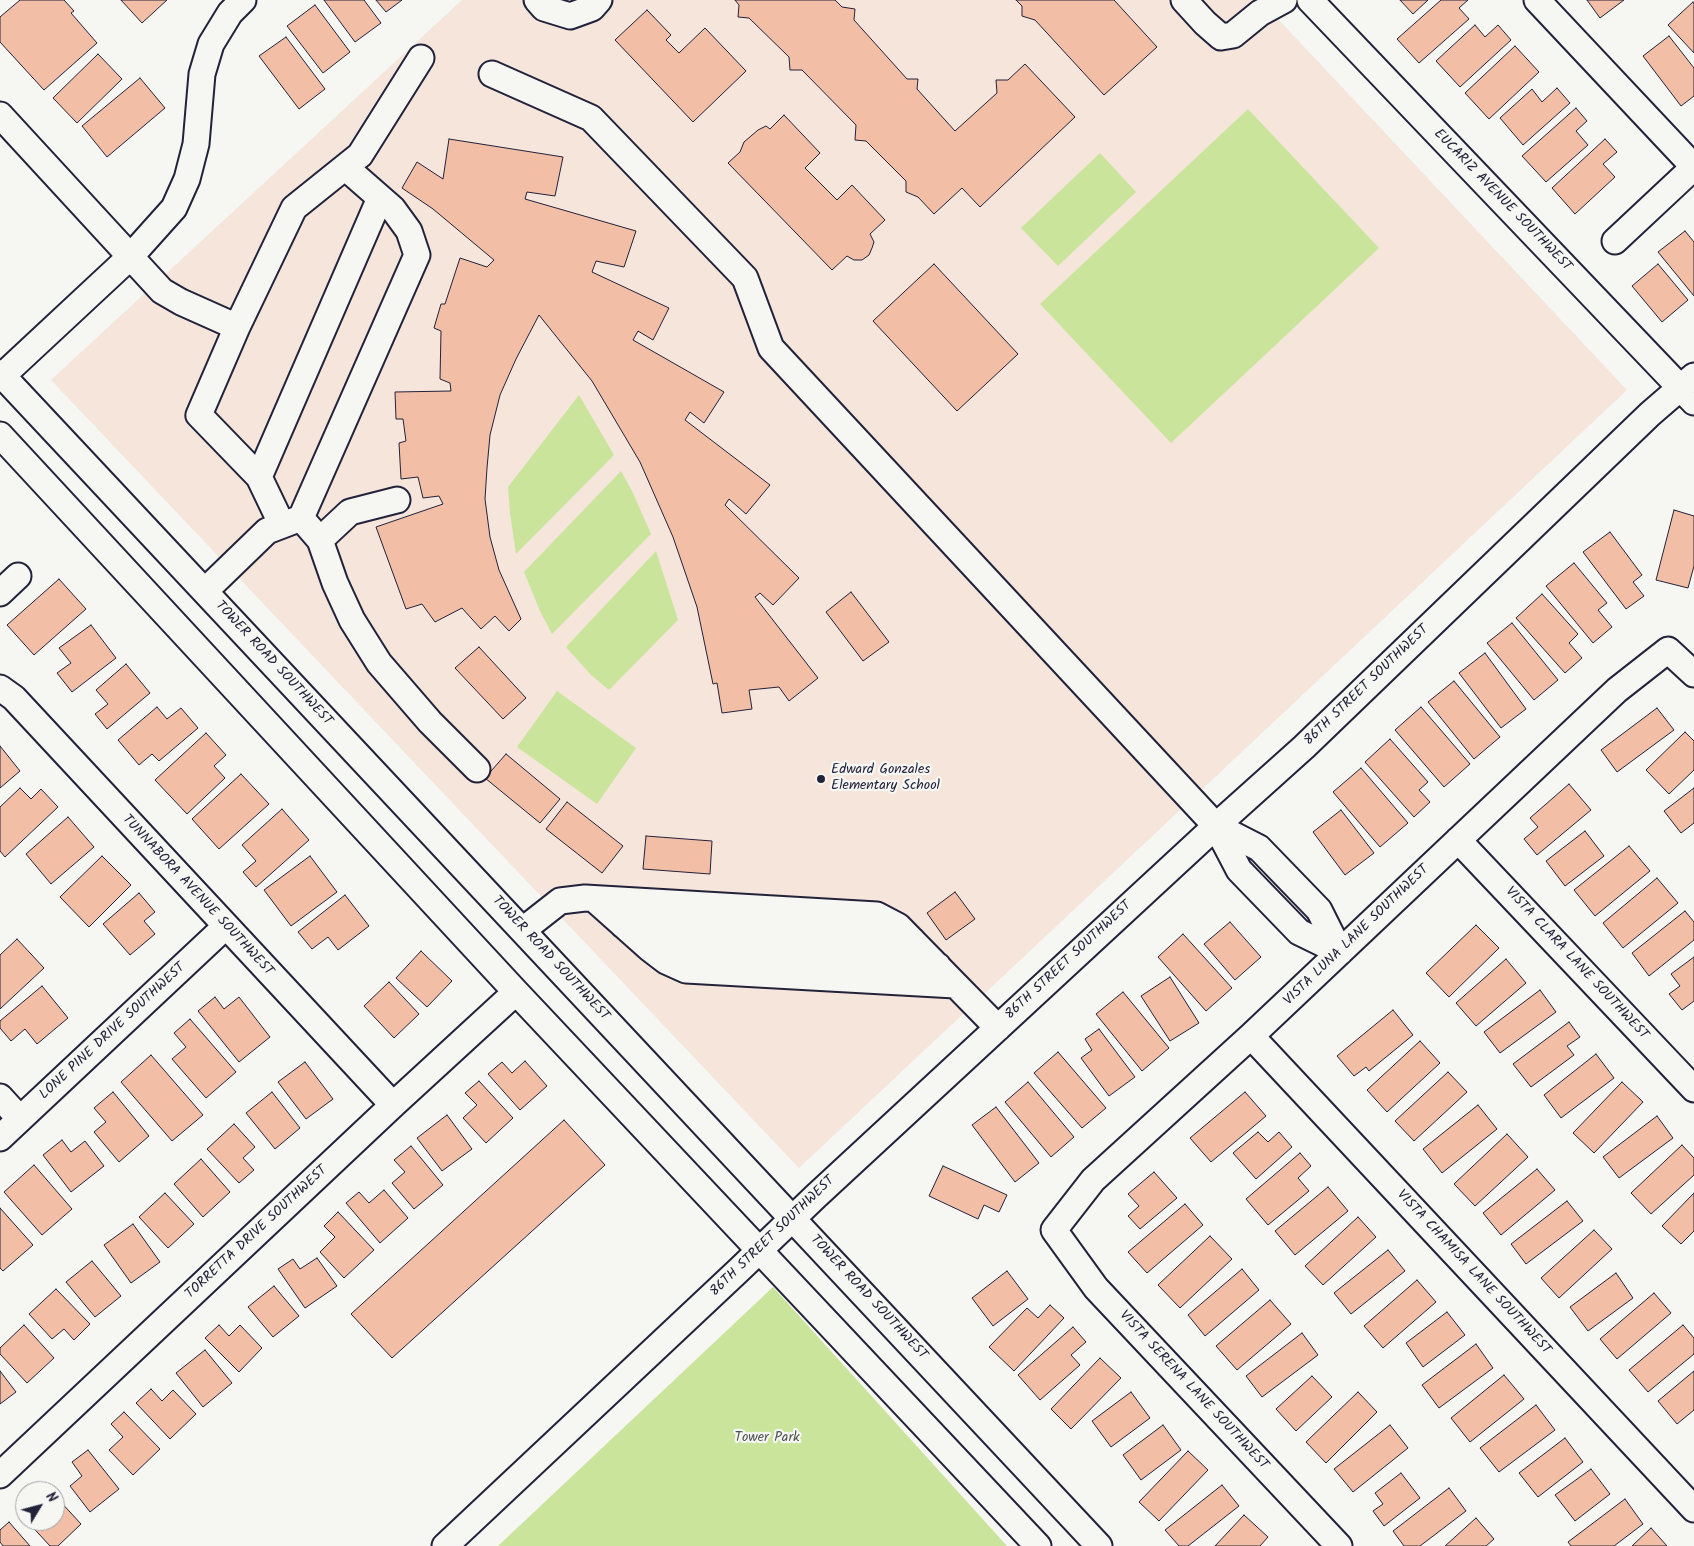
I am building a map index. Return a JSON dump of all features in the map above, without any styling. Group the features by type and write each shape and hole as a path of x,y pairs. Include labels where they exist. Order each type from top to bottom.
{"street":[{"path":"1,375 131,256 174,208 187,179 196,144 202,74 211,44 230,13 243,0"},
{"path":"538,0 544,8 570,16 592,8 599,0"},
{"path":"1184,0 1221,37 1233,35 1260,13 1284,0"},
{"name":"EUCARIZ AVENUE SOUTHWEST","path":"1310,0 1689,388"},
{"path":"1537,0 1694,167 1615,240"},
{"path":"422,58 360,155 294,208 237,327 199,415 259,477 291,522 320,540 335,583 352,620 380,664 430,722 477,769"},
{"path":"492,74 592,118 745,278 771,348 1216,826 1239,870 1299,932 1340,952"},
{"path":"0,115 162,291 181,302 237,327"},
{"path":"205,591 267,531 291,522 417,255 409,231 393,209 345,167"},
{"path":"259,477 380,198"},
{"name":"TOWER ROAD SOUTHWEST","path":"1,375 793,1217 1099,1546"},
{"name":"86TH STREET SOUTHWEST","path":"445,1546 793,1217 1304,747 1650,414 1689,388"},
{"path":"0,435 516,992 1038,1546"},
{"path":"320,540 350,512 398,500"},
{"path":"0,593 18,576"},
{"name":"VISTA LUNA LANE SOUTHWEST","path":"1054,1230 1093,1180 1251,1036 1617,690 1668,650 1694,674"},
{"name":"TUNNABORA AVENUE SOUTHWEST","path":"0,688 14,698 393,1105"},
{"name":"VISTA CLARA LANE SOUTHWEST","path":"1458,840 1694,1089"},
{"path":"594,898 649,948 666,961 686,970 955,985"},
{"path":"523,930 560,901 594,898 877,915 898,926 998,1028"},
{"path":"623,925 912,940"},
{"name":"LONE PINE DRIVE SOUTHWEST","path":"0,1138 226,926"},
{"path":"649,948 938,966"},
{"name":"TORRETTA DRIVE SOUTHWEST","path":"0,1475 393,1105 516,992"},
{"name":"VISTA CHAMISA LANE SOUTHWEST","path":"1251,1036 1694,1509"},
{"path":"0,1097 20,1119"},
{"name":"VISTA SERENA LANE SOUTHWEST","path":"1054,1230 1096,1288 1339,1546"}],"shaded area":[{"name":"Edward Gonzales Elementary School","path":"462,0 1260,0 1627,390 799,1168 51,380"}],"green space":[{"path":"1248,109 1379,248 1171,443 1040,304"},
{"path":"1100,153 1136,192 1058,266 1021,228"},
{"path":"579,395 614,455 516,554 508,487"},
{"path":"621,471 651,534 552,634 524,572"},
{"path":"656,551 678,620 609,690 591,675 566,647"},
{"path":"557,691 636,748 597,804 517,747"},
{"name":"Tower Park","path":"773,1287 1007,1546 498,1546"}],"building":[{"path":"20,0 64,0 74,11 71,13 97,43 44,90 0,42 0,17"},
{"path":"121,0 167,0 142,23"},
{"path":"324,0 364,0 381,23 355,42"},
{"path":"376,0 402,0 386,12"},
{"path":"735,0 835,0 842,7 855,9 854,20 907,79 918,79 917,89 955,131 997,93 996,80 1008,80 1025,64 1075,117 980,207 962,188 934,214 918,197 906,192 906,181 866,141 855,140 856,125 802,70 790,70 789,57 749,18 738,17 739,5"},
{"path":"1016,0 1114,0 1157,47 1104,95 1035,20 1022,16 1022,6"},
{"path":"1400,0 1428,0 1413,14"},
{"path":"1441,0 1468,0 1459,8 1469,19 1419,63 1397,39"},
{"path":"1587,0 1624,0 1600,18"},
{"path":"1693,2 1694,4 1694,53 1668,25"},
{"path":"315,5 350,52 323,73 287,26"},
{"path":"647,10 671,35 666,40 679,53 705,28 746,71 693,122 615,40"},
{"path":"1475,25 1485,37 1498,25 1511,40 1460,87 1436,61"},
{"path":"1669,36 1694,68 1694,96 1681,106 1643,56"},
{"path":"286,37 325,89 299,109 259,56"},
{"path":"1515,46 1539,72 1489,119 1465,93"},
{"path":"98,54 122,79 77,123 53,98"},
{"path":"140,78 165,108 107,157 82,126"},
{"path":"1557,88 1570,103 1523,145 1500,118 1532,89 1542,102"},
{"path":"1576,108 1587,121 1576,131 1588,145 1546,182 1522,156"},
{"path":"784,115 820,153 805,168 837,200 852,185 885,220 870,234 874,242 869,255 862,260 854,260 847,256 832,270 728,163 740,152 744,142 758,130 766,126 770,129"},
{"path":"449,139 563,157 555,196 527,192 525,199 636,231 624,267 596,261 592,272 669,308 653,340 638,331 633,340 724,392 704,423 690,412 685,420 770,485 746,514 729,499 725,505 799,578 773,605 760,593 755,597 818,678 789,701 779,687 749,690 752,709 722,713 717,683 713,684 697,607 673,537 640,462 592,381 539,315 500,395 490,435 485,499 490,537 499,570 521,619 509,631 495,616 481,629 462,608 435,622 422,604 406,609 376,527 443,504 439,496 423,498 418,477 401,479 399,443 406,441 403,419 396,419 395,392 451,391 450,383 440,379 441,331 434,328 441,304 445,304 460,258 487,267 494,260 433,209 402,188 417,162 443,179"},
{"path":"1605,139 1617,152 1603,164 1615,177 1575,214 1552,188"},
{"path":"1685,231 1694,242 1694,296 1658,252"},
{"path":"934,264 1018,354 957,411 873,321"},
{"path":"1658,264 1688,300 1662,322 1632,286"},
{"path":"1674,510 1694,516 1694,566 1688,588 1656,580"},
{"path":"1610,532 1642,575 1633,582 1644,596 1626,609 1583,552"},
{"path":"1574,563 1607,603 1598,610 1612,627 1593,643 1546,586"},
{"path":"59,579 86,609 34,655 7,625"},
{"path":"851,592 889,642 863,661 826,612"},
{"path":"1542,594 1578,634 1569,643 1582,658 1565,673 1516,618"},
{"path":"1512,623 1558,680 1534,700 1487,643"},
{"path":"91,625 116,658 72,692 57,673 71,663 59,648"},
{"path":"479,647 526,698 503,719 455,668"},
{"path":"1485,653 1526,709 1501,728 1459,673"},
{"path":"126,664 150,693 107,729 95,714 108,704 96,690"},
{"path":"1454,681 1500,737 1474,759 1428,702"},
{"path":"157,707 167,719 181,708 198,728 159,761 152,754 139,765 118,740"},
{"path":"1421,707 1470,764 1444,787 1395,730"},
{"path":"1657,708 1674,730 1617,772 1601,750"},
{"path":"1685,732 1694,741 1694,770 1669,794 1646,770"},
{"path":"206,733 226,755 214,766 225,778 187,814 155,780"},
{"path":"1390,739 1428,782 1419,790 1430,802 1414,817 1365,762"},
{"path":"0,746 20,771 0,788"},
{"path":"506,754 560,799 540,823 485,778"},
{"path":"1361,768 1408,823 1380,847 1333,792"},
{"path":"241,774 269,804 219,849 192,819"},
{"path":"1569,784 1591,810 1537,855 1524,839 1538,827 1530,818"},
{"path":"20,788 31,799 41,789 58,807 5,857 0,851 0,807"},
{"path":"1694,788 1694,823 1681,833 1664,811"},
{"path":"567,802 623,846 602,873 546,829"},
{"path":"282,809 309,840 256,887 243,872 256,861 242,845"},
{"path":"1341,810 1374,853 1345,875 1313,832"},
{"path":"68,817 94,847 51,884 26,854"},
{"path":"1585,831 1604,856 1565,886 1546,861"},
{"path":"646,836 712,841 710,874 643,869"},
{"path":"1629,846 1650,871 1595,916 1574,890"},
{"path":"102,856 131,885 89,927 60,897"},
{"path":"310,856 337,892 291,926 264,890"},
{"path":"1657,878 1678,903 1623,948 1603,923"},
{"path":"955,892 975,919 946,940 927,913"},
{"path":"139,893 155,912 144,921 155,934 130,955 103,924"},
{"path":"345,895 369,926 338,950 328,937 312,949 298,932"},
{"path":"1685,911 1694,922 1694,940 1649,976 1632,953"},
{"path":"1230,922 1261,957 1235,980 1204,944"},
{"path":"1476,925 1499,948 1449,997 1426,973"},
{"path":"1183,934 1232,988 1206,1011 1158,957"},
{"path":"17,939 44,968 0,1009 0,955"},
{"path":"421,951 452,981 427,1007 396,978"},
{"path":"1694,957 1694,1001 1682,1010 1669,994 1680,986 1671,974"},
{"path":"1506,959 1526,983 1476,1026 1456,1003"},
{"path":"1170,977 1199,1023 1170,1041 1141,996"},
{"path":"389,982 419,1014 394,1038 364,1006"},
{"path":"42,986 68,1018 37,1044 25,1029 11,1041 0,1028 0,1021"},
{"path":"1540,990 1556,1012 1500,1053 1484,1032"},
{"path":"1123,992 1169,1048 1142,1071 1096,1014"},
{"path":"215,997 224,1009 239,997 270,1037 239,1062 198,1011"},
{"path":"1393,1010 1413,1035 1369,1071 1366,1067 1354,1076 1337,1056"},
{"path":"190,1019 236,1072 206,1098 172,1059 186,1047 174,1033"},
{"path":"1569,1022 1580,1037 1567,1046 1574,1055 1531,1087 1513,1064"},
{"path":"1099,1029 1135,1077 1109,1096 1081,1058 1092,1050 1085,1039"},
{"path":"1420,1041 1440,1063 1387,1112 1367,1090"},
{"path":"1058,1052 1106,1108 1082,1128 1034,1073"},
{"path":"1596,1054 1614,1078 1561,1118 1544,1095"},
{"path":"151,1055 203,1115 172,1141 121,1082"},
{"path":"525,1061 547,1086 520,1110 488,1074 502,1062 512,1073"},
{"path":"305,1062 333,1099 306,1119 278,1082"},
{"path":"1448,1072 1467,1092 1414,1141 1395,1121"},
{"path":"479,1081 513,1118 486,1143 463,1118 477,1105 465,1093"},
{"path":"1028,1082 1074,1137 1051,1157 1005,1102"},
{"path":"1622,1082 1643,1102 1594,1153 1573,1133"},
{"path":"113,1092 149,1136 119,1162 94,1132 106,1122 94,1108"},
{"path":"272,1092 300,1128 275,1149 246,1113"},
{"path":"1245,1092 1266,1116 1211,1162 1190,1138"},
{"path":"1478,1105 1497,1129 1442,1173 1423,1149"},
{"path":"996,1107 1039,1163 1015,1182 972,1125"},
{"path":"447,1115 472,1149 442,1171 417,1138"},
{"path":"1657,1116 1673,1138 1619,1178 1603,1157"},
{"path":"564,1120 605,1165 392,1358 351,1314"},
{"path":"234,1124 255,1147 243,1158 254,1170 239,1183 207,1149"},
{"path":"1258,1132 1268,1142 1279,1132 1292,1147 1256,1179 1233,1153"},
{"path":"1507,1134 1528,1157 1475,1206 1454,1184"},
{"path":"62,1140 71,1152 85,1141 104,1166 71,1192 43,1155"},
{"path":"1682,1145 1694,1158 1694,1175 1651,1214 1631,1193"},
{"path":"411,1146 443,1185 414,1209 392,1183 405,1172 394,1160"},
{"path":"1300,1153 1311,1166 1298,1178 1309,1191 1268,1225 1246,1199"},
{"path":"201,1159 230,1192 203,1217 174,1184"},
{"path":"34,1165 72,1209 42,1235 4,1192"},
{"path":"943,1166 1007,1195 999,1212 984,1205 978,1219 929,1196"},
{"path":"1537,1169 1555,1190 1501,1235 1483,1213"},
{"path":"1154,1172 1177,1198 1140,1229 1128,1216 1139,1206 1128,1194"},
{"path":"1328,1187 1348,1211 1295,1255 1275,1231"},
{"path":"384,1190 408,1218 380,1243 346,1203 359,1192 369,1203"},
{"path":"165,1193 194,1224 168,1248 139,1217"},
{"path":"1694,1193 1694,1231 1681,1244 1662,1226"},
{"path":"1567,1201 1583,1221 1526,1264 1511,1244"},
{"path":"1185,1204 1203,1225 1147,1273 1128,1252"},
{"path":"0,1208 33,1245 3,1271 0,1268"},
{"path":"338,1212 374,1250 344,1278 320,1252 335,1237 324,1226"},
{"path":"1358,1217 1376,1237 1323,1285 1305,1266"},
{"path":"133,1224 160,1262 131,1283 104,1245"},
{"path":"1594,1230 1612,1249 1559,1298 1541,1278"},
{"path":"1210,1236 1232,1259 1180,1308 1158,1285"},
{"path":"1388,1250 1405,1271 1351,1314 1334,1293"},
{"path":"317,1258 337,1286 305,1308 278,1269 293,1259 300,1269"},
{"path":"92,1261 121,1296 95,1317 66,1282"},
{"path":"1242,1269 1259,1290 1205,1336 1188,1315"},
{"path":"1007,1271 1028,1299 993,1326 972,1298"},
{"path":"1616,1273 1633,1298 1588,1331 1570,1307"},
{"path":"1417,1280 1436,1302 1383,1348 1364,1326"},
{"path":"274,1286 299,1316 273,1337 248,1307"},
{"path":"56,1289 90,1324 74,1340 64,1329 52,1339 29,1314"},
{"path":"1654,1293 1671,1313 1617,1359 1600,1339"},
{"path":"1270,1300 1291,1324 1237,1370 1216,1346"},
{"path":"1050,1305 1064,1318 1014,1371 989,1347 1027,1308 1038,1318"},
{"path":"1447,1312 1465,1335 1423,1367 1406,1343"},
{"path":"24,1325 54,1358 27,1383 0,1354 0,1348"},
{"path":"219,1325 229,1336 240,1325 262,1348 239,1372 205,1338"},
{"path":"1683,1325 1694,1338 1694,1354 1648,1392 1629,1370"},
{"path":"1073,1327 1086,1342 1071,1355 1080,1365 1040,1400 1018,1375"},
{"path":"1302,1333 1318,1355 1262,1397 1246,1376"},
{"path":"1476,1344 1493,1368 1439,1408 1422,1385"},
{"path":"205,1350 232,1383 203,1407 176,1373"},
{"path":"1100,1358 1121,1378 1071,1429 1051,1409"},
{"path":"0,1371 16,1392 0,1404"},
{"path":"1694,1371 1694,1410 1677,1424 1658,1401"},
{"path":"1504,1375 1524,1399 1470,1442 1451,1418"},
{"path":"1312,1376 1332,1397 1296,1431 1276,1409"},
{"path":"151,1389 162,1401 173,1390 196,1414 170,1439 136,1403"},
{"path":"1131,1392 1150,1418 1111,1447 1092,1421"},
{"path":"1358,1392 1377,1412 1326,1463 1306,1442"},
{"path":"1536,1405 1555,1430 1499,1472 1480,1448"},
{"path":"124,1412 160,1449 133,1475 109,1450 123,1437 111,1424"},
{"path":"1163,1425 1181,1450 1141,1480 1123,1455"},
{"path":"1390,1425 1408,1448 1353,1492 1334,1469"},
{"path":"1565,1438 1583,1462 1538,1497 1519,1473"},
{"path":"88,1450 119,1489 90,1512 70,1486 82,1476 72,1462"},
{"path":"1188,1451 1208,1470 1159,1521 1139,1502"},
{"path":"1591,1469 1610,1494 1575,1521 1555,1495"},
{"path":"1401,1473 1420,1498 1384,1526 1373,1511 1383,1504 1375,1493"},
{"path":"1222,1485 1239,1506 1188,1546 1179,1546 1165,1530"},
{"path":"1449,1488 1466,1511 1420,1546 1404,1546 1393,1531"},
{"path":"1625,1499 1643,1524 1614,1546 1571,1546 1568,1542"},
{"path":"65,1507 81,1524 58,1546 50,1546 36,1531 65,1531"},
{"path":"1244,1515 1268,1537 1260,1546 1215,1546"},
{"path":"1476,1518 1494,1539 1486,1546 1445,1546"},
{"path":"9,1522 30,1546 3,1546 0,1542 0,1530"},
{"path":"1651,1528 1667,1546 1632,1546"}],"place":[{"name":"Edward Gonzales Elementary School","path":"821,779"}]}
